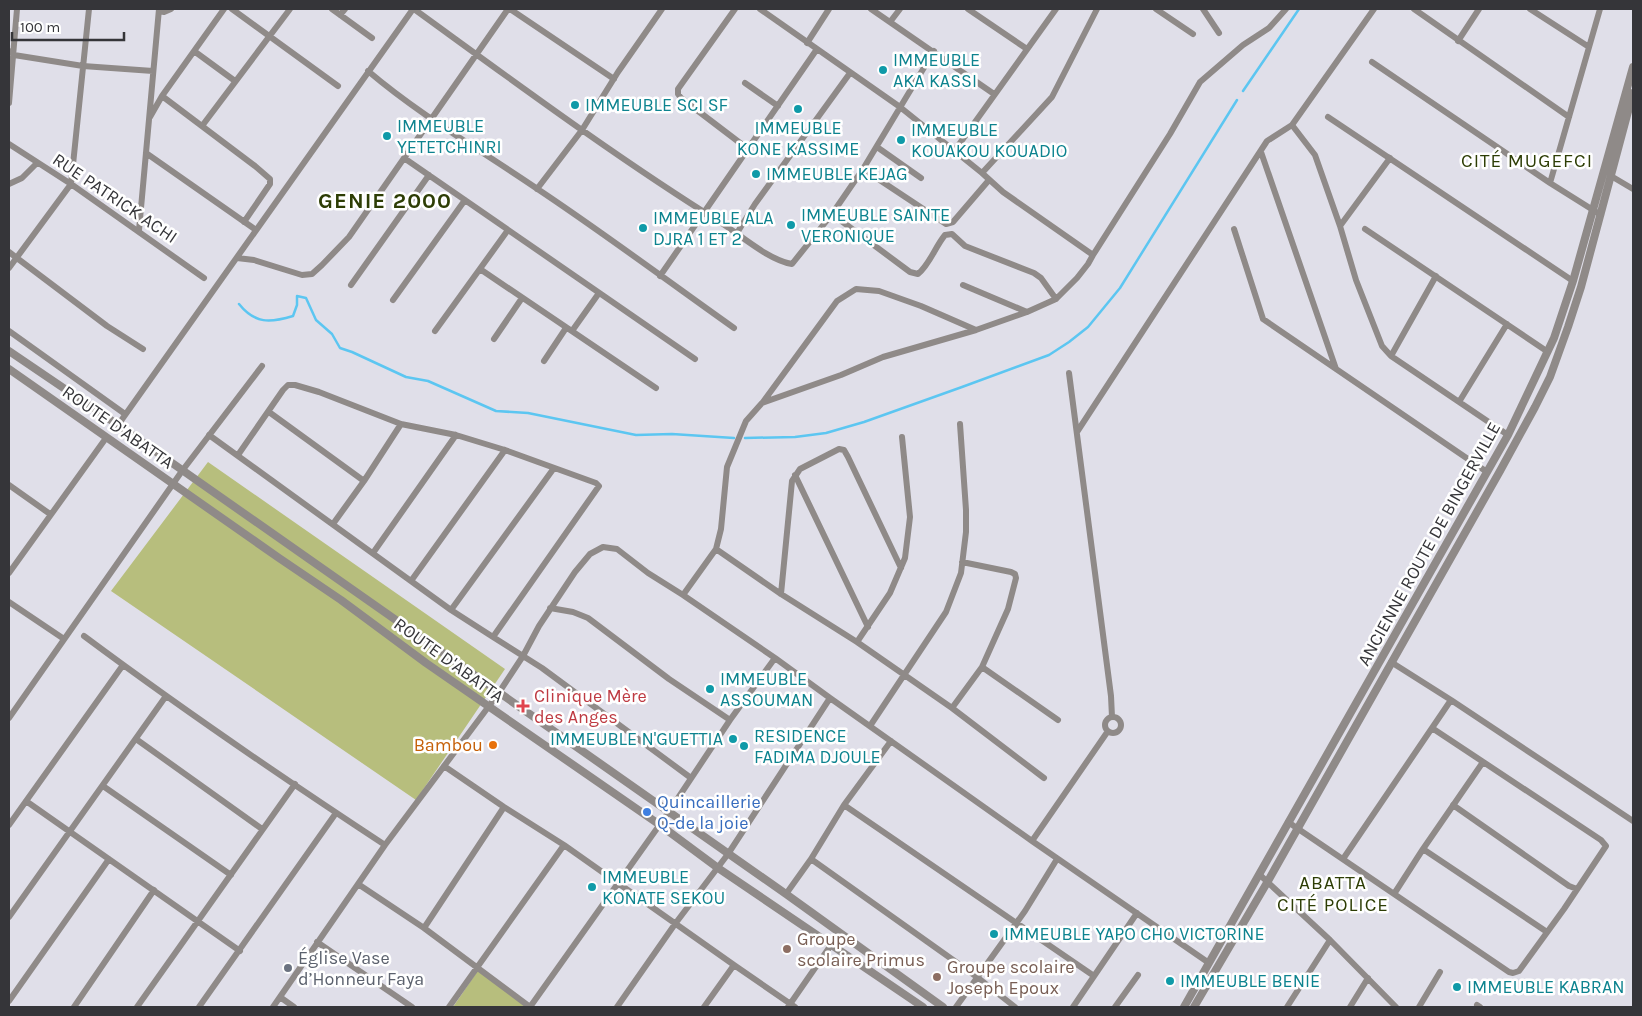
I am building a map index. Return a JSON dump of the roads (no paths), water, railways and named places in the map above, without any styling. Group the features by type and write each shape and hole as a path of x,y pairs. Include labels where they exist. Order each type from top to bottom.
{"street":[{"path":"9,104 11,53 17,9"},
{"path":"9,268 71,184 89,9"},
{"path":"138,230 159,10 164,12 170,9"},
{"path":"148,121 162,96 224,9"},
{"path":"232,9 338,86"},
{"path":"202,126 290,9"},
{"path":"332,9 372,38"},
{"path":"340,15 345,9"},
{"path":"118,425 368,71 414,9 582,130 703,212 770,256 784,263 792,264 832,214 863,169 934,51"},
{"path":"237,258 254,260 302,274 312,274 322,266 349,237 509,9 614,79"},
{"path":"537,188 582,130 662,9"},
{"path":"735,9 678,89 678,94 748,149"},
{"path":"760,9 900,108 955,150 1002,192 1092,255"},
{"path":"807,43 829,9"},
{"path":"871,9 994,94"},
{"path":"890,22 900,9"},
{"path":"968,9 1027,49"},
{"path":"955,150 1055,11 1046,9"},
{"path":"982,173 1052,97 1097,9"},
{"path":"1156,9 1193,34"},
{"path":"1202,9 1219,33"},
{"path":"762,403 883,357 976,330 1027,312 1056,299 1088,264 1170,134 1200,82 1243,45 1269,28 1286,9"},
{"path":"1077,432 1260,152 1268,141 1292,125 1374,9"},
{"path":"1414,9 1570,117"},
{"path":"1458,41 1479,9"},
{"path":"1530,9 1589,47"},
{"path":"1550,183 1600,9"},
{"path":"660,276 817,49"},
{"path":"194,52 235,81"},
{"path":"11,53 83,66 153,72"},
{"path":"1372,62 1550,183 1601,215"},
{"name":"ANCIENNE ROUTE DE BINGERVILLE","path":"1184,1007 1453,535 1508,435 1548,352 1573,281 1633,67"},
{"path":"368,71 392,92 537,188 734,328"},
{"path":"737,233 850,73"},
{"path":"745,83 778,106"},
{"name":"ANCIENNE ROUTE DE BINGERVILLE","path":"1194,1007 1268,881 1296,828 1500,471 1546,385 1576,303 1633,93"},
{"path":"162,96 270,179 270,184 244,222"},
{"path":"1328,117 1573,281"},
{"path":"1292,125 1315,155 1340,226 1356,280 1382,346 1391,356 1508,435"},
{"name":"RUE PATRICK ACHI","path":"9,144 138,230 204,278"},
{"path":"877,147 921,178"},
{"path":"1260,152 1336,369"},
{"path":"146,153 256,230"},
{"path":"404,158 695,359"},
{"path":"1340,226 1390,158"},
{"path":"9,184 22,178 37,163"},
{"path":"863,169 946,224 953,222 989,180"},
{"path":"351,285 429,175"},
{"path":"1611,176 1633,189"},
{"path":"393,300 465,200"},
{"path":"832,214 910,272 918,274 924,269 938,243 945,235 952,234 966,246 1034,273 1041,278 1056,299"},
{"path":"1234,229 1263,319 1487,472"},
{"path":"1365,229 1548,352"},
{"path":"435,331 508,230"},
{"path":"9,252 102,322 143,349"},
{"path":"480,269 656,388"},
{"path":"1391,356 1436,276"},
{"path":"963,286 1027,312"},
{"path":"683,594 716,548 721,529 727,467 746,421 762,403 838,301 856,289 880,291 921,306 976,330"},
{"path":"544,361 599,293"},
{"path":"494,339 522,298"},
{"path":"1459,402 1507,324"},
{"path":"9,331 125,414"},
{"name":"ROUTE D'ABATTA","path":"9,351 118,425 498,694 786,894 943,1007"},
{"path":"9,718 182,471 262,366"},
{"name":"ROUTE D'ABATTA","path":"9,369 341,600 426,664 660,825 718,868 922,1007"},
{"path":"1069,373 1111,696 1112,717"},
{"path":"238,456 283,390 288,385 295,385 320,392 401,424 456,435 506,450 596,483 599,486 598,489 493,637"},
{"path":"269,412 364,481"},
{"path":"333,524 401,424"},
{"path":"870,726 946,612 961,573 966,532 966,510 960,424"},
{"path":"209,435 451,610 542,668 692,778"},
{"path":"373,554 456,435"},
{"path":"9,573 106,438"},
{"path":"857,642 890,593 905,558 910,517 902,438"},
{"path":"781,594 791,488 795,476 800,469 839,449 844,450 901,568"},
{"path":"411,581 506,450"},
{"path":"451,610 554,468"},
{"path":"795,476 868,628"},
{"path":"9,485 50,514"},
{"path":"273,1007 385,845 489,707 524,656 550,608 580,566 590,554 603,547 617,549 648,574 683,594 1057,859 1209,963"},
{"path":"716,548 781,594 857,642 903,676 952,708 1044,778"},
{"path":"952,708 982,666 1008,609 1016,578 1011,572 962,562"},
{"path":"9,604 64,639"},
{"path":"550,608 573,612 588,618 669,679 730,720"},
{"path":"84,636 166,696 385,845"},
{"path":"358,884 424,928 530,1007 660,825 730,720 775,658"},
{"path":"1391,662 1633,821"},
{"path":"9,825 123,665"},
{"path":"982,666 1058,720"},
{"path":"9,917 166,696"},
{"path":"617,1007 675,924 728,854 830,698"},
{"path":"1342,859 1451,700"},
{"path":"1108,731 1116,732 1121,727 1119,719 1112,717"},
{"path":"1108,731 1106,722 1112,717"},
{"path":"1288,822 1509,972 1517,973 1605,849 1605,844 1432,728"},
{"path":"1032,841 1108,731"},
{"path":"136,740 262,829"},
{"path":"786,894 811,859 844,805 890,741"},
{"path":"1394,894 1423,848 1483,762"},
{"path":"444,766 564,845 791,1006 831,945"},
{"path":"137,1007 295,784"},
{"path":"103,786 231,875"},
{"path":"26,801 240,951"},
{"path":"844,805 1094,976"},
{"path":"1453,805 1569,886 1577,889"},
{"path":"424,928 504,807"},
{"path":"199,1007 336,813"},
{"path":"449,1007 564,845"},
{"path":"1423,848 1547,932"},
{"path":"9,1001 109,859"},
{"path":"811,859 977,977 1015,1007"},
{"path":"956,1007 1016,924 1057,859"},
{"path":"1260,875 1330,940 1396,1007"},
{"path":"74,1007 154,890"},
{"path":"1073,1007 1137,913"},
{"path":"1287,1007 1330,940"},
{"path":"317,942 412,1007"},
{"path":"704,1007 734,965"},
{"path":"1419,1007 1440,972"},
{"path":"1115,1007 1138,975"},
{"path":"1350,1007 1368,978"},
{"path":"280,997 294,1007"}],"waterway":[{"path":"1243,91 1299,9"},
{"path":"745,438 795,437 826,433 864,422 1049,355 1069,342 1088,327 1120,288 1237,100"},
{"path":"239,304 251,315 270,321 293,316 297,305 297,296 306,298 316,320 332,334 340,348 406,377 428,381 496,411 528,413 636,435 672,434 734,438"}],"place":[{"name":"IMMEUBLE AKA KASSI","path":"883,70"},
{"name":"IMMEUBLE SCI SF","path":"575,105"},
{"name":"IMMEUBLE KONE KASSIME","path":"798,109"},
{"name":"IMMEUBLE YETETCHINRI","path":"387,136"},
{"name":"IMMEUBLE KOUAKOU KOUADIO","path":"901,140"},
{"name":"IMMEUBLE KEJAG","path":"756,174"},
{"name":"IMMEUBLE SAINTE VERONIQUE","path":"791,225"},
{"name":"IMMEUBLE ALA DJRA 1 ET 2","path":"643,228"},
{"name":"IMMEUBLE ASSOUMAN","path":"710,689"},
{"name":"Clinique Mère des Anges","path":"523,706"},
{"name":"IMMEUBLE N'GUETTIA","path":"733,739"},
{"name":"Bambou","path":"493,745"},
{"name":"RESIDENCE FADIMA DJOULE","path":"744,746"},
{"name":"Quincaillerie Q-de la joie","path":"647,812"},
{"name":"IMMEUBLE KONATE SEKOU","path":"592,887"},
{"name":"IMMEUBLE YAPO CHO VICTORINE","path":"994,934"},
{"name":"Groupe scolaire Primus","path":"787,949"},
{"name":"Église Vase d’Honneur Faya","path":"288,968"},
{"name":"Groupe scolaire Joseph Epoux","path":"937,977"},
{"name":"IMMEUBLE BENIE","path":"1170,981"},
{"name":"IMMEUBLE KABRAN","path":"1457,987"}],"district":[{"name":"CITÉ MUGEFCI","path":"1527,161"},
{"name":"GENIE 2000","path":"385,201"},
{"name":"ABATTA CITÉ POLICE","path":"1333,894"}]}
